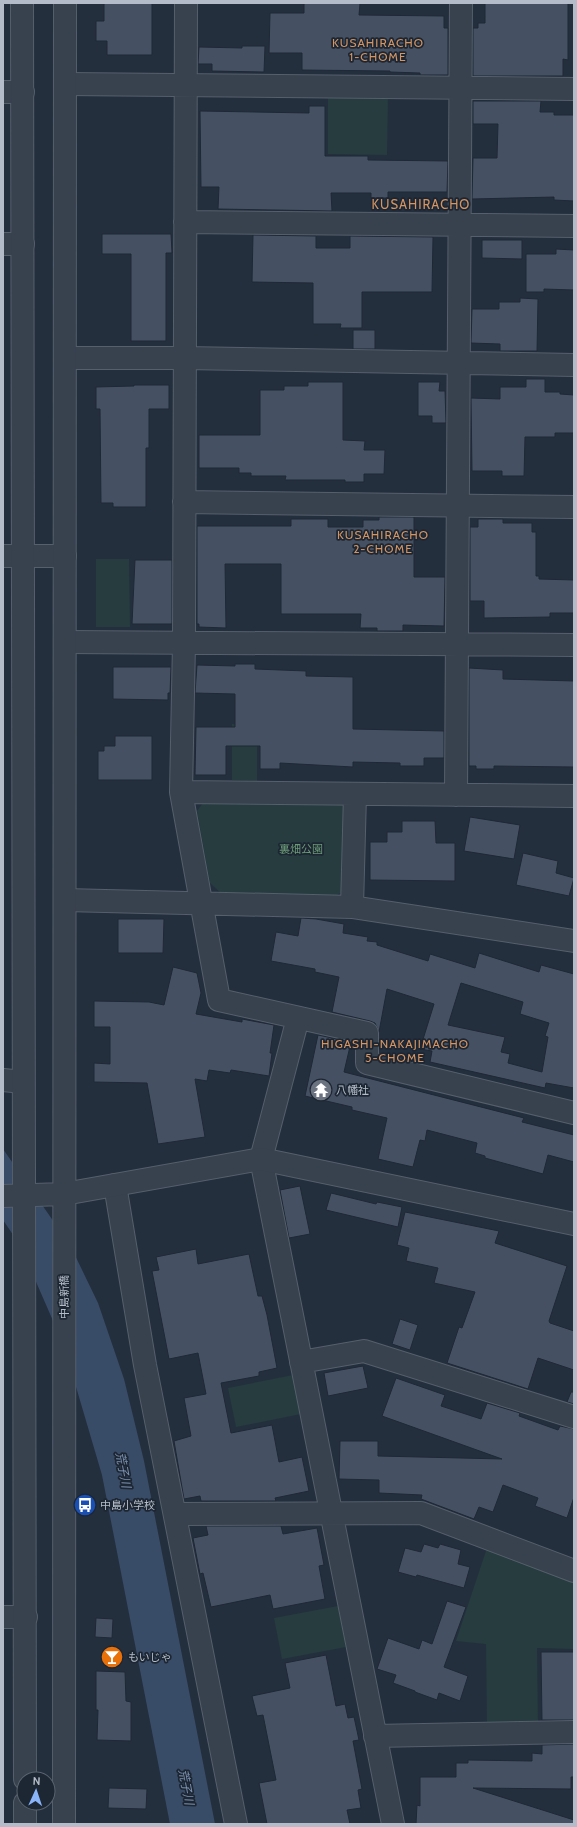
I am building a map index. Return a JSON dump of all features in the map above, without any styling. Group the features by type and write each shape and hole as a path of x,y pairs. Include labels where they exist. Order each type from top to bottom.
{"street":[{"path":"22,3 13,92 13,1081 23,1166 13,1196 24,1274 26,1618 25,1771"},
{"name":"中島新橋","path":"64,1824 64,1225 56,1194 64,900 65,3"},
{"path":"186,3 184,643 181,792 218,1000 367,1033 367,1063 574,1113"},
{"path":"456,795 461,3"},
{"path":"66,84 574,89"},
{"path":"185,222 574,226"},
{"path":"65,358 185,358 574,365"},
{"path":"184,502 574,507"},
{"path":"13,556 65,556"},
{"path":"65,642 574,645"},
{"path":"181,792 574,796"},
{"path":"352,907 355,794"},
{"path":"64,900 352,907 574,941"},
{"path":"298,1018 261,1159 392,1824"},
{"path":"13,1196 56,1194 261,1159 574,1224"},
{"path":"115,1185 145,1365 236,1824"},
{"path":"301,1362 364,1351 574,1418"},
{"path":"175,1514 421,1514 574,1571"},
{"path":"3,1617 26,1618"},
{"path":"375,1736 574,1732"},
{"path":"25,1811 25,1824"}],"green space":[{"path":"328,96 388,97 387,155 328,154"},
{"path":"96,559 129,559 130,627 96,627"},
{"path":"232,724 257,725 257,781 232,780"},
{"name":"裏畑公園","path":"203,803 344,805 346,890 337,895 222,894 210,883 197,811"},
{"path":"293,1375 301,1414 236,1427 228,1388"},
{"path":"487,1548 574,1581 574,1649 537,1648 538,1726 487,1726 486,1644 456,1641"},
{"path":"338,1606 346,1647 282,1659 274,1618"}],"water":[{"name":"荒子川","path":"3,1149 70,1245 98,1303 124,1379 144,1461 215,1824 170,1824 102,1475 64,1346 20,1245 3,1220"}],"building":[{"path":"104,3 152,3 152,55 107,55 107,41 96,41 96,21 104,21"},
{"path":"304,3 360,3 359,15 444,16 444,28 448,28 448,75 420,75 420,73 390,71 302,70 302,53 269,53 270,13 304,13"},
{"path":"485,3 568,3 568,60 563,59 563,76 473,76 473,28 478,28 478,23 485,23"},
{"path":"242,46 265,46 264,72 212,71 212,64 198,64 199,47 242,48"},
{"path":"473,101 541,101 540,112 554,112 554,115 574,115 574,201 554,200 554,197 472,199 473,158 497,158 498,124 473,124"},
{"path":"309,106 325,106 325,156 368,156 368,160 448,161 447,192 388,192 388,198 371,198 371,193 331,193 332,211 218,209 219,187 201,187 200,111 309,113"},
{"path":"102,234 171,234 172,253 166,253 166,341 131,341 131,254 102,254"},
{"path":"253,235 316,236 316,248 350,248 350,236 433,237 432,292 362,292 362,328 340,328 341,324 313,324 313,283 252,282"},
{"path":"482,240 522,240 522,259 482,258"},
{"path":"556,249 574,250 574,290 544,289 544,292 526,292 526,254 556,254"},
{"path":"520,298 538,299 537,351 500,351 500,344 471,343 472,309 499,309 499,302 520,302"},
{"path":"353,330 375,330 375,349 353,349"},
{"path":"526,379 545,379 545,392 560,392 560,394 574,395 574,433 555,433 555,437 525,437 524,476 502,476 502,471 472,471 471,398 500,399 500,387 526,387"},
{"path":"308,382 343,382 343,440 365,441 364,450 385,450 384,474 364,474 364,482 345,482 345,480 285,480 286,476 251,476 251,473 239,473 239,468 199,468 199,435 260,435 260,390 284,390 284,386 308,386"},
{"path":"418,382 440,382 439,391 445,391 446,423 432,423 432,416 418,416"},
{"path":"169,385 169,409 149,409 149,448 146,448 146,507 113,507 113,503 101,503 100,409 96,409 96,387"},
{"path":"379,517 414,517 414,577 445,577 444,626 403,625 403,631 377,631 377,628 360,628 361,614 281,614 281,564 225,564 226,628 199,627 199,624 197,624 197,526 291,526 291,519 328,519 328,527 363,527 363,520 379,520"},
{"path":"478,519 503,519 503,523 532,523 532,532 536,532 536,576 539,576 539,579 574,580 574,613 550,613 550,617 484,618 484,601 470,601 470,527 478,527"},
{"path":"135,560 172,560 172,624 132,624"},
{"path":"235,664 255,664 255,669 306,671 306,676 353,677 353,729 444,731 444,758 424,758 424,766 400,766 400,763 353,762 353,767 280,763 280,769 260,769 260,746 226,746 226,775 195,775 196,727 235,727 235,694 195,693 197,665 235,666"},
{"path":"113,667 171,667 170,693 168,693 168,700 113,699"},
{"path":"469,668 503,670 503,679 574,681 574,767 494,766 494,769 476,769 476,766 469,766"},
{"path":"115,736 152,736 152,780 98,780 98,751 104,751 104,746 115,746"},
{"path":"470,817 520,825 514,859 464,851"},
{"path":"402,821 435,821 436,843 455,843 455,881 370,880 370,842 387,842 387,832 402,832"},
{"path":"523,853 558,861 556,873 574,878 569,896 516,885"},
{"path":"301,918 316,919 344,924 343,933 368,937 367,941 377,942 377,945 428,961 430,954 475,968 479,953 539,972 541,965 574,974 574,1088 546,1083 545,1088 430,1062 432,1051 420,1049 434,1004 387,989 379,1032 375,1023 332,1012 339,977 315,972 315,969 271,961 276,932 298,936","holes":["461,983 523,1002 520,1014 549,1023 545,1036 548,1037 542,1072 508,1063 510,1054 501,1052 505,1037 448,1025"]},
{"path":"118,919 164,919 163,953 118,953"},
{"path":"173,967 197,973 201,993 196,1014 242,1022 242,1019 274,1025 270,1053 272,1053 269,1076 231,1070 230,1073 209,1070 207,1081 195,1079 205,1137 158,1144 147,1083 94,1082 94,1063 110,1064 110,1027 94,1027 94,1001 149,1002 164,1005"},
{"path":"318,1035 351,1042 344,1072 524,1118 522,1122 574,1135 574,1162 548,1155 543,1174 485,1158 485,1156 475,1153 477,1143 427,1130 425,1141 420,1140 413,1167 378,1159 387,1118 352,1110 352,1107 305,1096"},
{"path":"300,1186 310,1234 289,1238 280,1190"},
{"path":"331,1193 376,1204 377,1202 402,1207 398,1227 326,1210"},
{"path":"405,1212 499,1231 495,1243 567,1266 549,1321 550,1323 574,1331 574,1370 538,1358 528,1389 447,1363 459,1327 462,1328 475,1292 434,1283 438,1268 406,1261 409,1248 397,1245"},
{"path":"196,1249 198,1264 249,1254 258,1296 262,1296 267,1315 277,1368 259,1372 259,1376 221,1383 231,1433 272,1425 279,1462 302,1457 309,1491 275,1498 276,1501 201,1501 200,1496 184,1499 174,1441 191,1436 184,1398 206,1394 198,1353 169,1359 152,1271 159,1270 156,1257"},
{"path":"400,1319 418,1325 410,1350 392,1344"},
{"path":"363,1366 368,1388 328,1396 324,1373"},
{"path":"396,1378 445,1395 441,1406 481,1419 487,1403 520,1413 519,1416 558,1430 560,1426 574,1429 574,1497 567,1518 535,1506 538,1498 503,1485 493,1512 479,1507 474,1519 421,1499 422,1495 379,1493 379,1480 339,1479 340,1441 378,1441 378,1456 502,1459 382,1416"},
{"path":"571,1392 574,1392 574,1404 567,1402"},
{"path":"206,1526 281,1526 283,1534 317,1528 324,1565 319,1566 325,1599 273,1609 270,1595 211,1607 203,1573 200,1574 193,1538 208,1535"},
{"path":"424,1544 438,1548 440,1544 461,1550 458,1564 470,1567 464,1588 417,1575 416,1577 398,1572 405,1548 421,1552"},
{"path":"447,1601 466,1607 444,1667 468,1676 460,1701 439,1693 437,1700 415,1692 393,1683 396,1675 377,1669 388,1638 419,1649 422,1640 432,1644"},
{"path":"96,1618 113,1619 112,1638 95,1637"},
{"path":"541,1652 574,1652 574,1720 542,1720"},
{"path":"326,1655 336,1706 345,1704 348,1718 354,1717 359,1740 353,1741 362,1789 358,1790 361,1808 347,1810 350,1824 267,1824 259,1783 276,1780 263,1715 257,1716 252,1696 290,1688 285,1663"},
{"path":"96,1671 125,1672 126,1701 131,1702 131,1741 97,1740 98,1710 96,1710"},
{"path":"574,1744 574,1777 571,1777 571,1789 473,1788 574,1820 574,1824 416,1824 417,1805 420,1806 420,1777 456,1777 456,1763 468,1763 468,1760 532,1761 532,1753 542,1754 542,1745"},
{"path":"109,1788 147,1789 146,1809 108,1808"}],"place":[{"name":"八幡社","path":"321,1090"},
{"name":"中島小学校","path":"85,1505"},
{"name":"もいじゃ","path":"112,1657"}],"district":[{"name":"KUSAHIRACHO 1-CHOME","path":"378,50"},
{"name":"KUSAHIRACHO","path":"421,204"},
{"name":"KUSAHIRACHO 2-CHOME","path":"383,542"},
{"name":"HIGASHI-NAKAJIMACHO 5-CHOME","path":"395,1051"}]}
